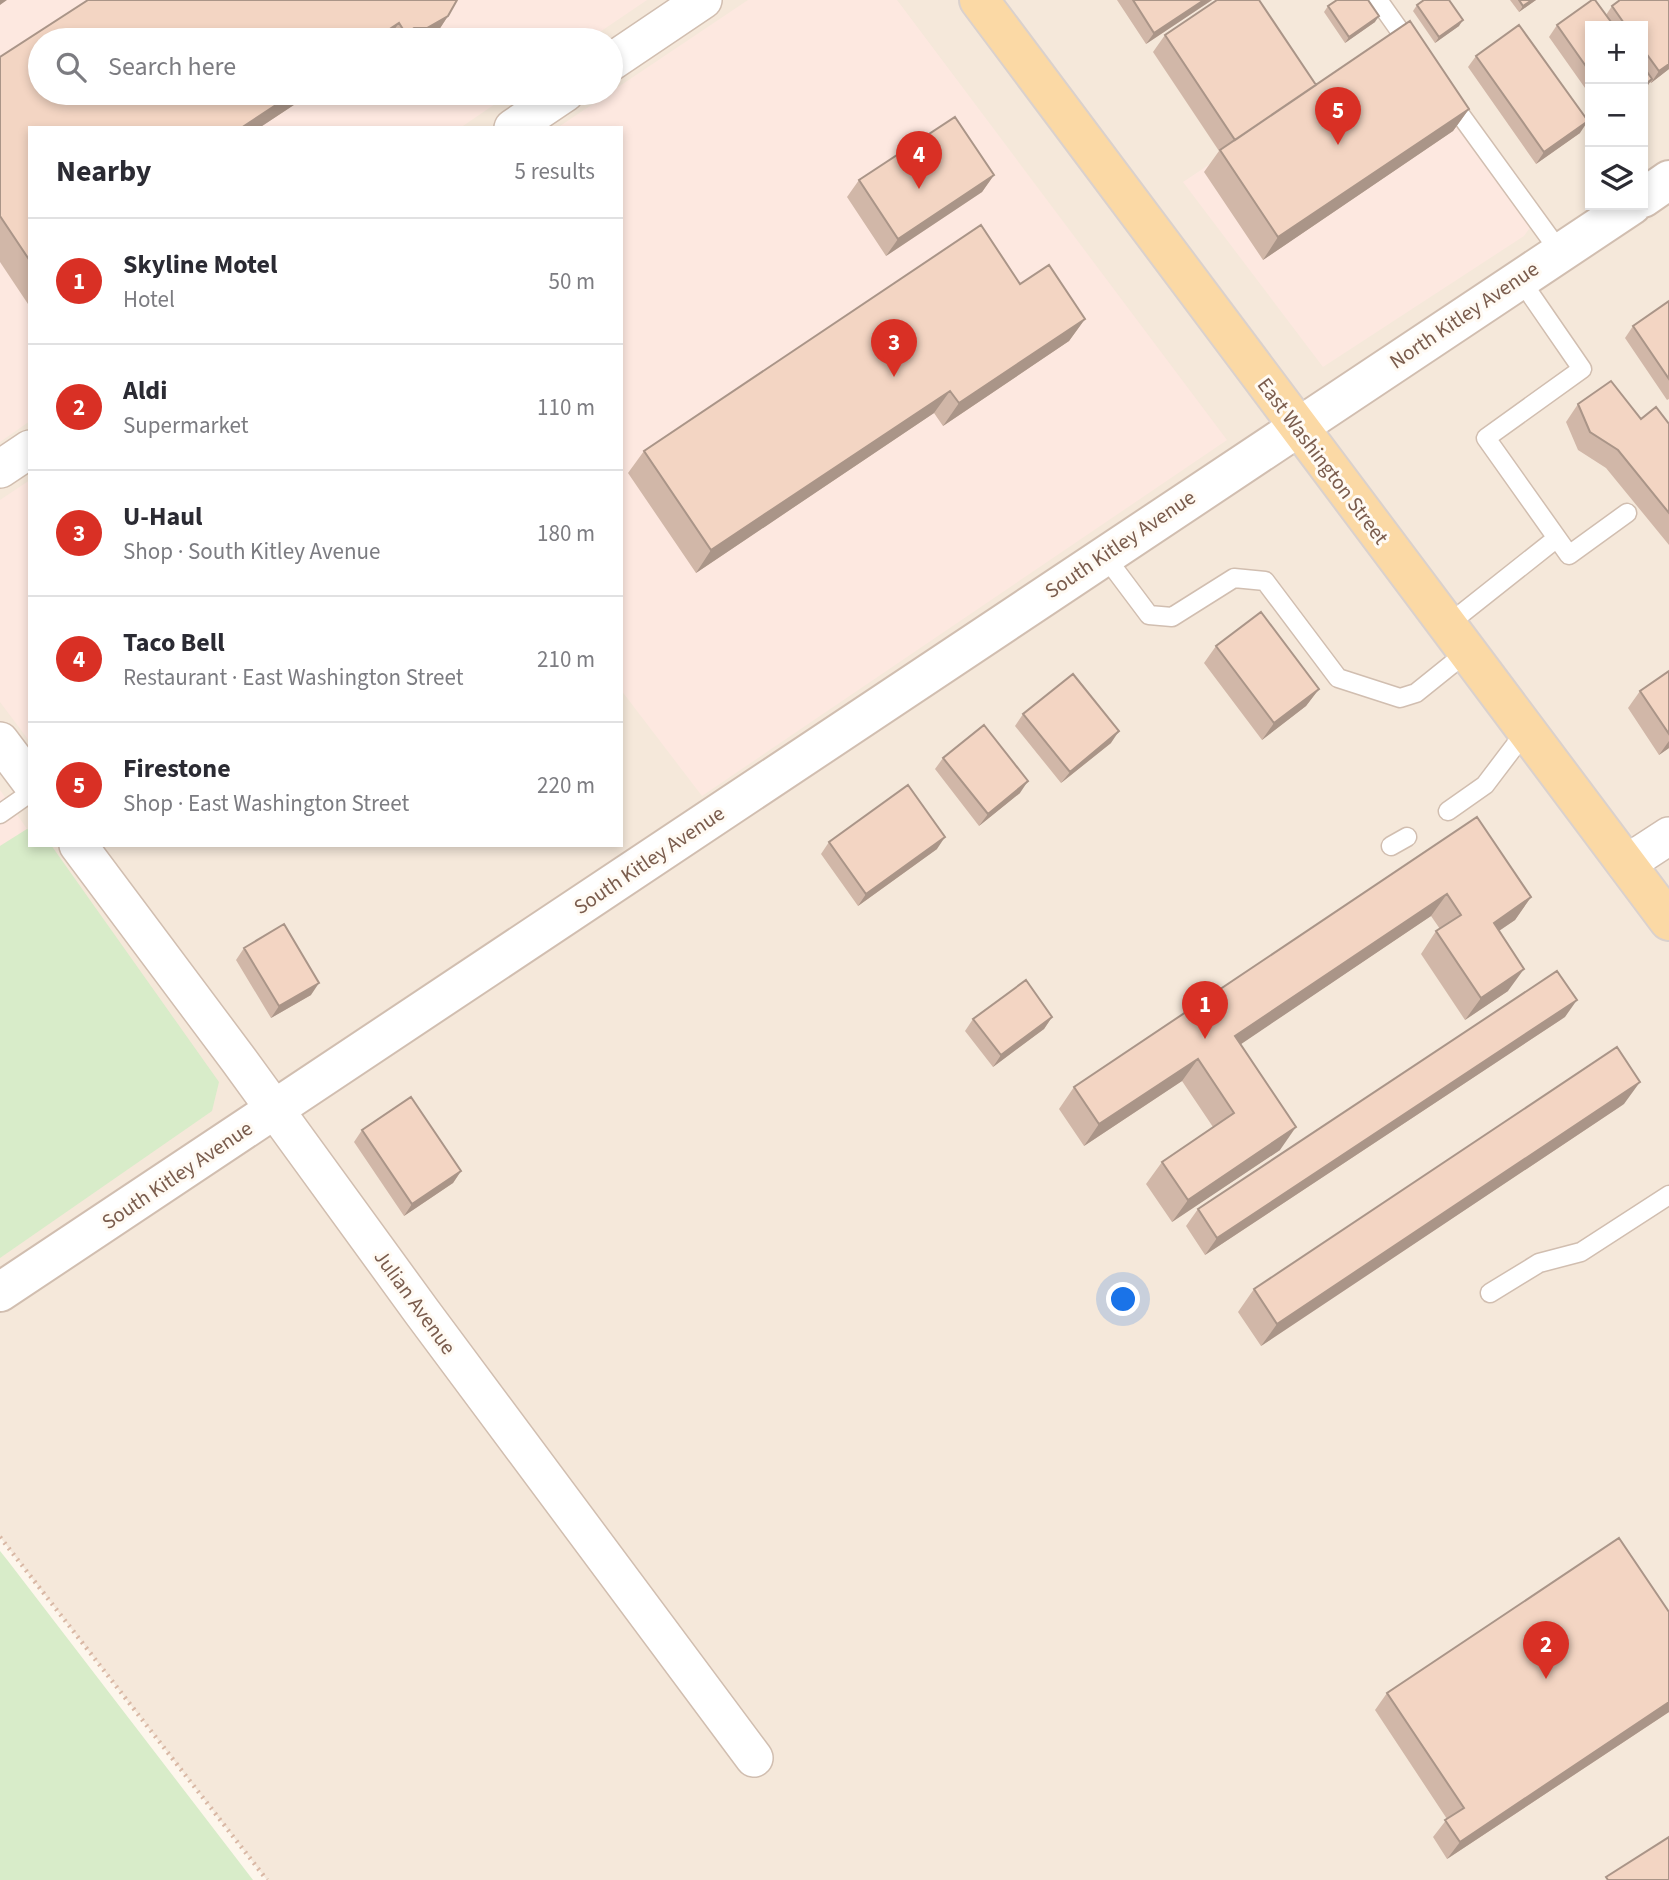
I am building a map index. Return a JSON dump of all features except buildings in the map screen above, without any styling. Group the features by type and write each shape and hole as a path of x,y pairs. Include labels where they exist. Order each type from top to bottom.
{"main road":[{"name":"East Washington Street","path":"979,0 1669,921"}],"street":[{"path":"623,54 703,0"},
{"path":"516,126 547,105"},
{"path":"1648,195 1669,180"},
{"name":"North Kitley Avenue","path":"1297,426 1624,210"},
{"name":"South Kitley Avenue","path":"0,1292 1297,426"},
{"path":"0,469 28,451"},
{"path":"0,741 28,778"},
{"path":"1626,864 1669,836"},
{"name":"Julian Avenue","path":"79,847 430,1324 758,1763"}],"lane":[{"path":"1380,1 1427,67"},
{"path":"1442,89 1560,252"},
{"path":"1520,279 1582,369 1486,438 1569,555 1627,513"},
{"path":"1104,555 1149,615 1172,617 1234,579 1265,581 1338,678 1400,698 1416,693 1456,639 1557,538"},
{"path":"1448,811 1485,785 1526,731"},
{"path":"0,814 28,794"},
{"path":"1490,1293 1539,1263 1581,1252 1669,1195"}],"path":[{"path":"0,1537 267,1880"}],"shaded area":[{"path":"0,0 1669,0 1669,1880 267,1880 0,1537"},
{"path":"0,0 647,0 606,28 28,28 28,105 494,105 463,126 28,126 28,422 0,442"},
{"path":"748,0 897,0 1227,440 702,796 623,693 623,126 560,126 591,105 623,105 623,84"},
{"path":"1403,35 1536,219 1524,236 1323,367 1183,182"},
{"path":"28,481 28,739 0,702 0,500"},
{"path":"0,790 27,829 0,846"}],"green space":[{"path":"27,829 28,847 52,847 219,1082 212,1111 0,1258 0,846"},
{"path":"0,1551 8,1561 253,1880 0,1880"}],"place":[{"name":"Firestone","path":"1338,145"},
{"name":"Taco Bell","path":"919,189"},
{"name":"U-Haul","path":"894,377"},
{"name":"Skyline Motel","path":"1205,1039"},
{"name":"Aldi","path":"1546,1679"}]}
